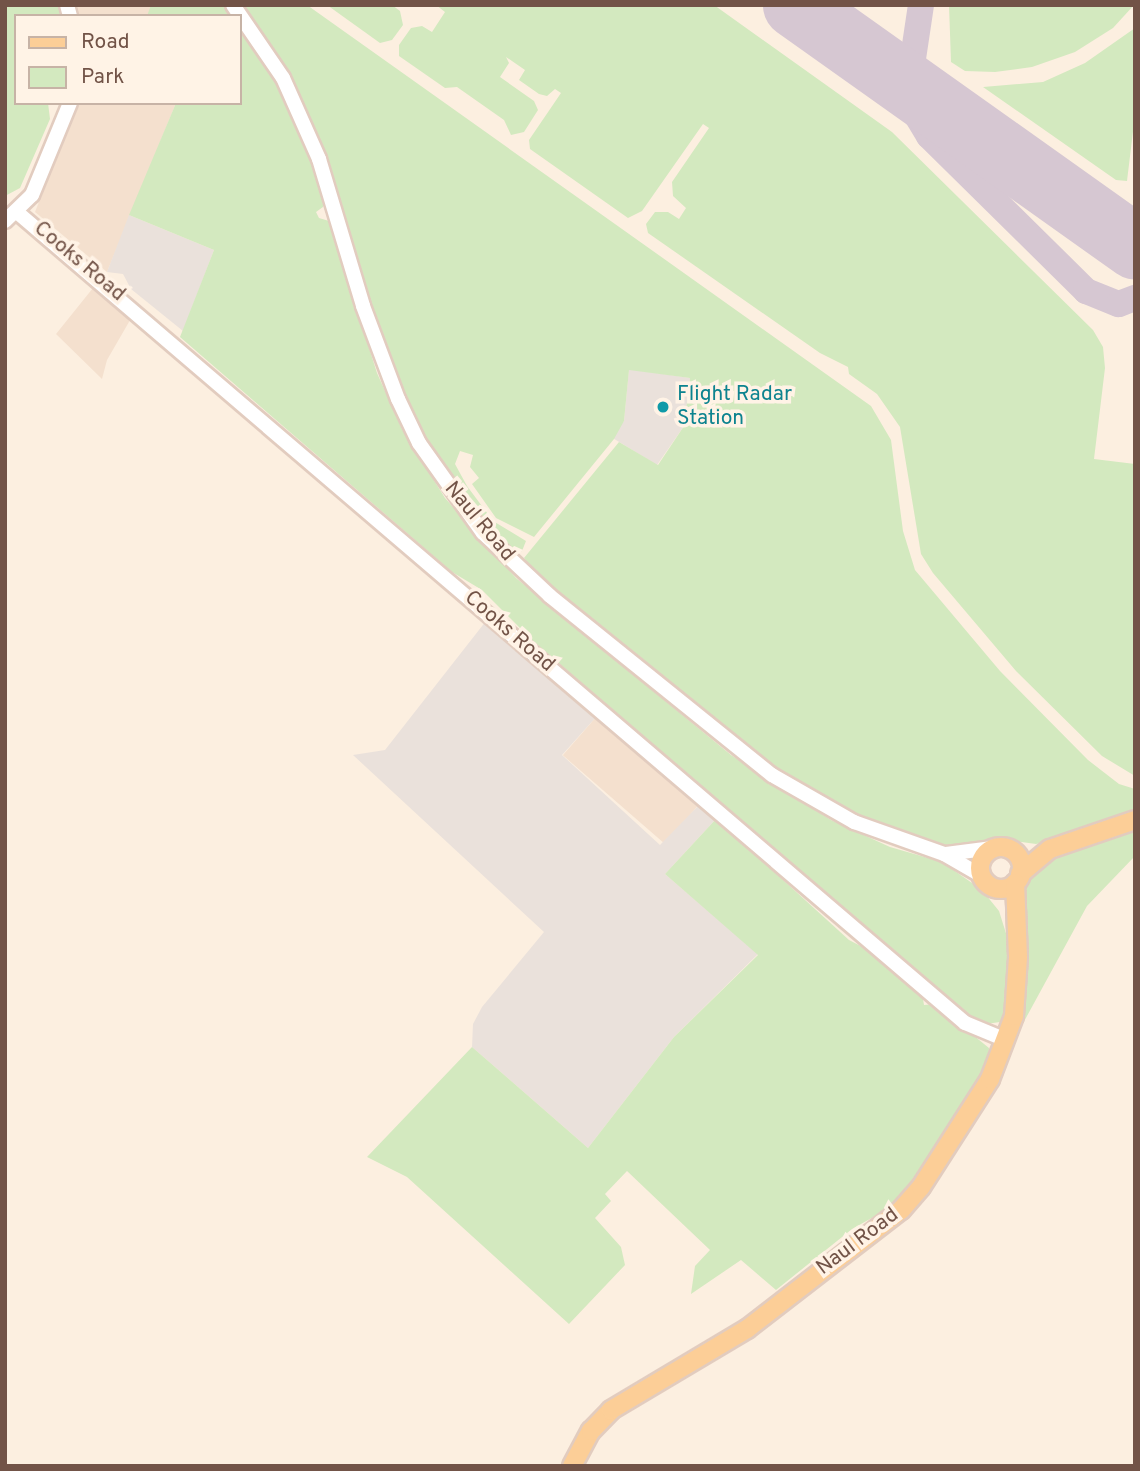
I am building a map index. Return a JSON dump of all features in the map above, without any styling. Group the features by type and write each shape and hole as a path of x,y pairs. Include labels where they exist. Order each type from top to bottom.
{"main road":[{"path":"1050,849 1003,888 986,881 983,857 993,848 1013,851 1050,849 1135,820"},
{"path":"1013,851 1021,863 1018,878"},
{"name":"Naul Road","path":"572,1466 592,1431 611,1410 747,1329 910,1201 978,1102 1006,1040 1018,987 1015,927 1018,878"},
{"name":"Naul Road","path":"986,881 1015,927"}],"street":[{"name":"Naul Road","path":"242,18 283,78 304,122 337,208 363,306 419,443 482,533 514,565 772,775 854,822 944,854 986,881"},
{"path":"5,221 18,213 32,195 69,105"},
{"name":"Cooks Road","path":"18,213 965,1023 1006,1040"},
{"name":"Naul Road","path":"944,854 974,854 993,848"}],"shaded area":[{"path":"72,5 163,5 163,14 72,14"},
{"path":"77,105 175,105 107,272 35,212"},
{"path":"129,215 214,250 183,331 131,289 123,274 107,272"},
{"path":"97,283 133,315 107,360 102,379 56,334"},
{"path":"629,369 690,378 684,426 657,465 611,437 624,421"},
{"path":"486,621 597,716 562,755 660,845 699,805 716,819 665,874 758,954 674,1037 588,1148 472,1047 473,1024 482,1007 544,932 353,755 385,750"},
{"path":"597,716 699,805 665,844 563,755"}],"green space":[{"path":"5,5 59,5 62,14 14,14 14,105 48,105 50,119 20,188 5,196"},
{"path":"151,5 224,5 231,14 148,14"},
{"path":"240,5 307,5 871,406 891,440 903,531 915,570 1000,671 1088,760 1119,784 1135,789 1135,813 1036,844 999,839 946,849 865,823 779,775 547,587 524,558 619,442 658,465 684,426 690,378 629,370 624,421 614,439 534,537 496,518 472,484 479,478 470,467 473,455 460,451 455,464 467,486 493,521 526,541 522,551 515,554 490,533 427,446 409,411 376,326 335,189 276,58"},
{"path":"327,5 392,5 400,11 403,25 392,40 380,43"},
{"path":"436,5 714,5 892,132 1093,330 1103,347 1105,368 1094,459 1135,464 1135,776 1102,756 1016,671 933,573 921,554 900,427 877,394 849,374 848,367 820,353 648,233 646,224 655,212 668,212 679,219 686,208 673,196 672,182 709,128 703,124 642,211 628,218 530,149 529,140 561,93 555,89 547,96 539,94 519,80 525,70 506,57 509,63 500,77 534,101 538,110 524,132 511,135 504,120 457,87 445,88 399,56 399,45 411,28 422,26 432,32 445,12"},
{"path":"949,5 1134,5 1113,28 1075,52 1032,67 995,72 965,71 951,62"},
{"path":"1135,28 1135,115 1127,181 1116,180 983,87 1043,82 1085,63"},
{"path":"242,29 277,83 302,134 325,197 323,207 316,212 319,218 329,221 377,373 402,429 445,498 516,578 731,755 831,820 890,847 942,862 982,890 999,911 1010,946 1008,1006 1000,1022 979,1025 971,1020 531,639 482,590 452,572 180,337 214,250 129,215 175,105 242,105"},
{"path":"716,819 849,940 876,954 922,993 924,1005 935,1004 989,1048 988,1069 895,1205 852,1229 776,1290 741,1260 691,1294 695,1266 710,1250 627,1171 605,1194 611,1201 595,1218 621,1247 625,1265 569,1324 407,1177 367,1157 472,1047 588,1148 674,1037 758,955 665,874"},
{"path":"1135,827 1135,856 1087,906 1009,1049 1026,992 1024,880 1044,859"}],"taxiway":[{"path":"921,5 911,72 914,111 929,136 1086,291 1119,304 1135,298"}],"runway":[{"path":"795,5 1135,247"}],"place":[{"name":"Flight Radar Station","path":"663,407"}]}
